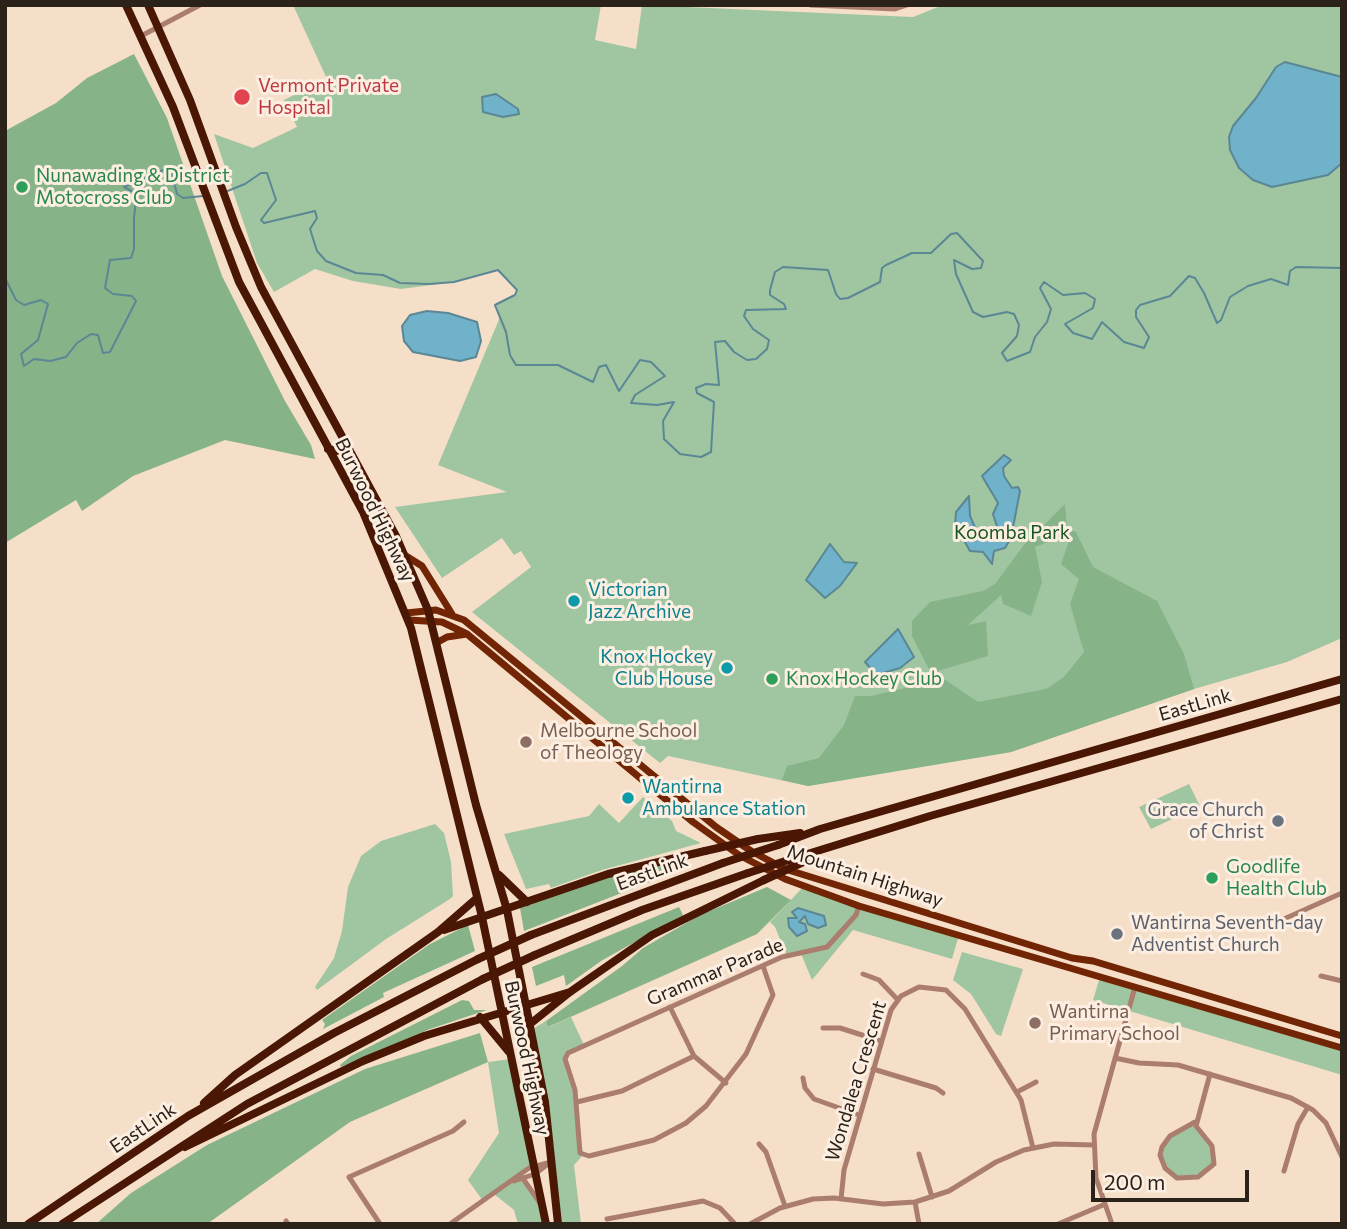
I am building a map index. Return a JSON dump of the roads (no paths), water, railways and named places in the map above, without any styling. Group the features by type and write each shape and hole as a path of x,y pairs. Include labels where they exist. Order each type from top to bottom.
{"highway":[{"name":"Burwood Highway","path":"126,5 173,107 211,212 247,300 379,546 407,617 482,917 545,1224"},
{"name":"Burwood Highway","path":"148,5 269,303 406,556 428,610 476,805 507,909 545,1102 558,1224"},
{"path":"328,449 340,451 349,448"},
{"name":"EastLink","path":"28,1224 188,1116 355,1021 531,935 723,863 820,830 1342,679"},
{"name":"EastLink","path":"62,1224 215,1123 301,1073 483,979 642,910 748,873 930,816 1342,699"},
{"path":"438,932 608,874 758,839 820,830"},
{"path":"530,1024 569,992 652,935 829,849"},
{"path":"497,873 527,902"},
{"path":"188,1116 235,1075 438,932 477,898"},
{"path":"167,1155 363,1061 480,1017 569,992"},
{"path":"480,1017 510,1053"}],"main road":[{"path":"406,556 422,566 452,614"},
{"name":"Mountain Highway","path":"407,617 428,610 452,614 473,626 735,841 785,869 867,896 1342,1036"},
{"name":"Mountain Highway","path":"407,617 450,624 467,634 672,805 731,849 803,887 859,906 1342,1048"},
{"path":"438,642 447,637 467,634"},
{"path":"542,696 549,689"},
{"path":"859,906 867,896"},
{"path":"953,933 956,922"},
{"path":"1135,987 1139,975"},
{"path":"1206,1008 1209,997"}],"street":[{"path":"141,36 200,5"},
{"path":"811,5 895,9 907,5"},
{"path":"1275,923 1342,893"},
{"name":"Grammar Parade","path":"577,1102 565,1059 568,1053 782,957 827,947 856,915 859,906"},
{"path":"1292,916 1296,923"},
{"path":"694,1056 622,1091 577,1102 578,1149 582,1154 589,1156 642,1144 674,1130 706,1106 726,1083 750,1046 773,995 774,989 763,966"},
{"path":"863,974 878,980 897,999"},
{"path":"1321,976 1342,981"},
{"name":"Wondalea Crescent","path":"841,1199 843,1174 859,1115 881,1041 897,999 924,986 942,988 952,993 965,1009 1017,1092 1033,1148"},
{"path":"1112,1224 1103,1205 1096,1178 1094,1145 1098,1116 1135,987"},
{"path":"670,1007 694,1056 726,1083"},
{"path":"823,1028 840,1028 881,1041"},
{"path":"1115,1058 1139,1063 1178,1065 1291,1098 1308,1107 1336,1134 1342,1157"},
{"path":"873,1069 936,1088 943,1093"},
{"path":"1195,1122 1170,1136 1162,1147 1160,1155 1165,1168 1177,1178 1199,1177 1214,1164 1214,1150 1197,1130 1195,1122 1210,1074"},
{"path":"803,1078 805,1088 814,1099 859,1115"},
{"path":"1017,1092 1035,1082"},
{"path":"1284,1171 1297,1128 1308,1107"},
{"path":"380,1224 349,1177 453,1131 464,1122"},
{"path":"759,1144 766,1152 785,1206"},
{"path":"750,1224 785,1206 818,1199 883,1204 915,1202 956,1187 996,1162 1033,1148 1094,1145"},
{"path":"919,1154 932,1197"},
{"path":"450,1224 514,1181 551,1162"},
{"path":"514,1181 524,1180 534,1170"},
{"path":"524,1180 542,1205"},
{"path":"607,1219 703,1201 720,1208 735,1224"},
{"path":"915,1202 919,1224"},
{"path":"1058,1224 1103,1205"}],"water":[{"path":"1285,62 1342,77 1342,163 1328,175 1272,187 1253,180 1239,168 1230,150 1229,137 1233,126 1276,67"},
{"path":"496,94 518,109 519,114 503,117 483,112 482,97"},
{"path":"427,311 448,313 477,322 481,341 476,357 460,361 413,352 404,341 402,326 410,315"},
{"path":"1004,455 1011,460 1003,468 1004,476 1012,488 1018,487 1020,491 1011,538 1005,548 994,551 992,564 983,552 970,551 955,525 956,512 969,496 970,516 978,534 995,536 998,530 993,514 998,503 982,476"},
{"path":"830,544 844,562 857,563 840,586 825,598 806,580"},
{"path":"898,629 914,657 900,668 876,675 865,662"},
{"path":"798,908 824,916 826,925 818,928 808,924 805,916 799,922 805,924 807,931 797,936 789,927 788,918 797,918 792,912"}],"waterway":[{"path":"5,278 16,300 24,305 41,300 48,304 38,340 21,354 24,366 34,359 50,361 66,357 77,343 91,334 98,335 103,353 110,352 136,301 132,296 113,294 105,288 110,260 131,258 134,249 137,194 124,187 170,167 177,194 183,198 203,196"},
{"path":"225,192 245,184 261,173 267,173 276,200 261,220 264,223 315,211 317,218 310,229 317,251 326,261 356,273 383,275 400,283 429,284 454,282 498,270 517,290 515,295 495,305 506,332 510,355 516,365 558,365 593,382 599,367 606,365 619,391 640,360 651,362 665,376 635,395 631,403 657,405 674,402 663,421 664,439 680,454 701,457 711,452 714,402 697,393 696,388 706,384 719,385 715,342 725,341 734,352 747,360 756,359 767,349 769,340 753,329 744,316 746,310 786,309 784,304 770,295 775,272 783,267 828,270 836,294 840,299 848,298 880,282 882,268 886,265 912,253 931,253 951,234 957,233 983,261 981,268 972,269 954,260 956,274 973,312 983,317 1007,312 1014,314 1019,325 1017,336 1002,353 1007,361 1030,352 1035,337 1047,322 1051,309 1040,288 1044,282 1063,295 1085,293 1095,299 1093,308 1065,324 1073,333 1092,339 1102,322 1124,342 1144,348 1149,337 1136,317 1136,310 1140,305 1170,296 1189,276 1195,278 1204,293 1217,323 1221,320 1230,297 1248,286 1271,279 1288,285 1290,271 1296,267 1342,268"}],"place":[{"name":"Vermont Private Hospital","path":"242,97"},
{"name":"Nunawading & District Motocross Club","path":"22,187"},
{"name":"Victorian Jazz Archive","path":"574,601"},
{"name":"Knox Hockey Club House","path":"727,668"},
{"name":"Knox Hockey Club","path":"772,679"},
{"name":"Melbourne School of Theology","path":"526,742"},
{"name":"Wantirna Ambulance Station","path":"628,798"},
{"name":"Grace Church of Christ","path":"1278,821"},
{"name":"Goodlife Health Club","path":"1212,878"},
{"name":"Wantirna Seventh-day Adventist Church","path":"1117,934"},
{"name":"Wantirna Primary School","path":"1035,1023"}],"park label":[{"name":"Koomba Park","path":"1012,533"}]}
